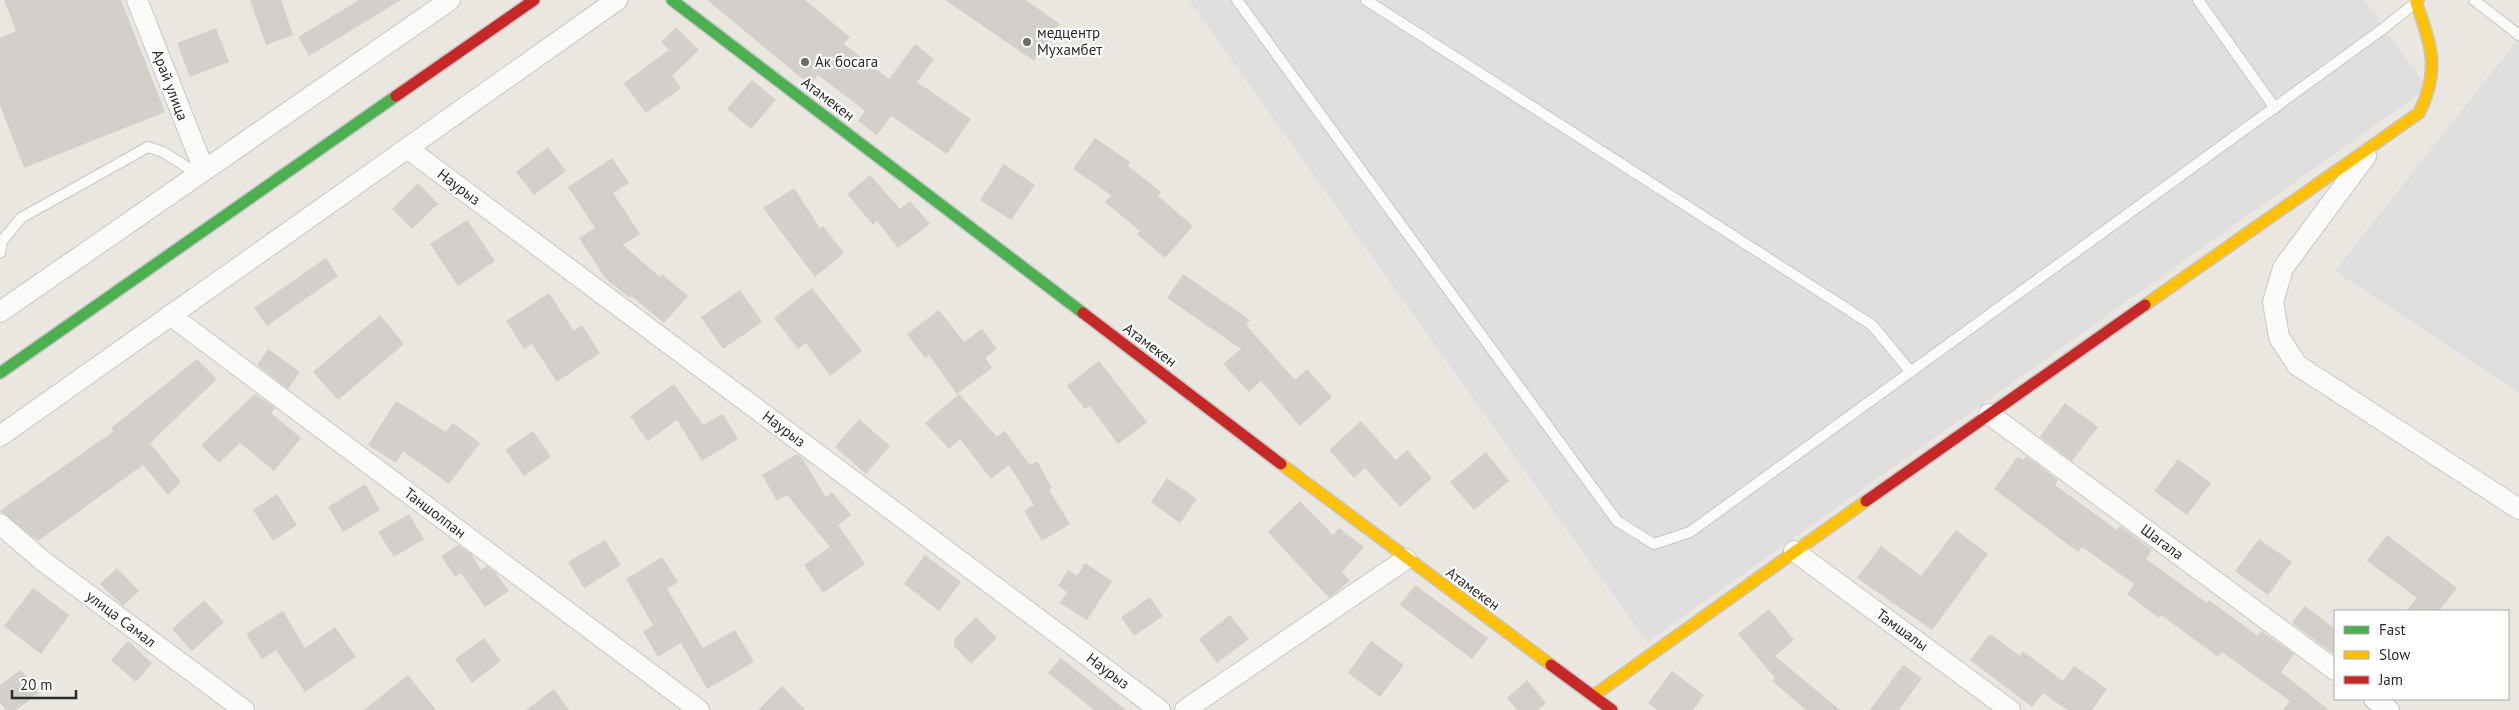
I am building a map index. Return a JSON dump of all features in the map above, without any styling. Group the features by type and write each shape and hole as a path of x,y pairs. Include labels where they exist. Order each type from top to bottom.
{"street":[{"name":"Арай улица","path":"137,0 201,172"},
{"path":"0,312 201,172 429,6 450,0"},
{"path":"0,373 534,0"},
{"path":"0,436 617,0"},
{"name":"Атамекен","path":"672,0 1406,559 1612,710"},
{"path":"1593,696 1794,551 2419,114 2430,94 2434,74 2433,55 2417,1"},
{"path":"2375,144 2283,268 2273,302 2279,337 2297,364 2519,509"},
{"name":"Наурыз","path":"408,148 1160,710"},
{"name":"Таншолпан","path":"170,315 699,710"},
{"name":"Шагала","path":"1989,414 2334,669"},
{"name":"улица Самал","path":"0,524 42,561 244,710"},
{"name":"Тамшалы","path":"1794,551 2010,710"},
{"path":"1185,710 1406,559"},
{"path":"2375,700 2390,710"}],"lane":[{"path":"1237,0 1617,521 1654,544 1690,532 2384,28 2417,1"},
{"path":"1366,0 1872,325 1911,372"},
{"path":"2198,0 2274,108"},
{"path":"2474,0 2519,35"},
{"path":"0,253 2,241 21,218 148,147 163,152 201,172"}],"shaded area":[{"path":"1189,0 2364,0 2427,88 1647,642"},
{"path":"2519,38 2519,393 2335,271"}],"building":[{"path":"4,0 121,0 165,112 24,168 0,105 0,38 16,31"},
{"path":"250,0 281,0 293,35 266,45"},
{"path":"359,0 401,0 309,56 298,37"},
{"path":"707,0 805,0 850,37 844,44 889,79 915,44 934,59 917,82 971,119 947,154 891,116 877,135 858,121 865,111 818,75 810,85"},
{"name":"медцентр Мухамбет","path":"945,0 1026,0 1060,24 1034,61"},
{"path":"676,27 699,50 672,76 681,88 646,113 624,83 669,50 661,42"},
{"path":"216,28 229,62 190,77 177,43"},
{"path":"752,80 776,100 751,129 727,109"},
{"path":"1095,138 1130,162 1128,166 1161,192 1158,196 1193,226 1165,258 1137,234 1140,231 1105,202 1111,195 1073,169"},
{"path":"548,147 566,171 534,195 516,172"},
{"path":"612,158 629,183 613,193 640,234 623,245 660,277 662,274 688,296 664,323 631,296 630,298 606,279 579,238 595,228 568,187"},
{"path":"1004,164 1035,185 1011,220 980,200"},
{"path":"870,175 900,209 910,201 930,224 898,248 877,221 873,225 847,194"},
{"path":"418,183 438,204 412,229 392,209"},
{"path":"794,188 820,228 823,226 844,253 815,277 763,208"},
{"path":"467,220 495,261 458,286 430,244"},
{"path":"326,258 338,276 267,326 254,308"},
{"path":"1183,274 1250,320 1246,325 1295,380 1307,369 1332,397 1300,426 1261,381 1249,392 1223,364 1241,349 1167,298"},
{"path":"812,288 862,351 830,376 806,343 798,349 774,318"},
{"path":"740,290 762,322 723,349 701,317"},
{"path":"549,293 574,331 582,325 600,353 557,382 532,344 524,349 506,321"},
{"path":"939,310 964,342 982,329 997,349 985,358 992,368 957,394 929,355 925,358 907,334"},
{"path":"380,315 404,344 338,400 313,372"},
{"path":"268,349 300,372 288,389 257,365"},
{"path":"197,359 217,379 150,443 181,482 168,495 143,465 38,541 0,511 114,431 111,428"},
{"path":"1099,361 1147,422 1118,444 1090,406 1085,409 1067,386"},
{"path":"674,384 703,425 723,414 738,439 702,461 677,420 648,441 630,416"},
{"path":"255,394 275,408 271,413 301,438 274,471 240,443 219,463 201,445"},
{"path":"959,394 997,437 1005,431 1030,465 1037,461 1052,488 1049,490 1070,524 1042,541 1024,511 1034,505 1009,465 991,479 960,439 949,449 925,423"},
{"path":"396,401 446,432 453,423 480,443 449,484 403,451 396,463 368,445"},
{"path":"2065,403 2098,427 2072,461 2040,437"},
{"path":"859,419 890,446 866,474 835,447"},
{"path":"1361,421 1396,460 1407,450 1432,478 1400,507 1365,468 1354,478 1329,450"},
{"path":"533,431 551,457 524,476 505,450"},
{"path":"1486,452 1509,481 1474,510 1450,482"},
{"path":"797,454 802,458 826,497 832,492 851,515 838,525 865,564 823,593 804,565 830,547 787,495 777,501 762,475"},
{"path":"2018,456 2023,460 2026,456 2058,480 2055,485 2117,530 2120,526 2152,550 2146,559 2207,603 2209,600 2258,636 2261,631 2294,654 2281,672 2329,710 2283,710 2290,701 2222,652 2218,657 2161,615 2159,618 2127,594 2134,584 2082,547 2078,552 1994,489"},
{"path":"2178,459 2211,483 2187,515 2154,491"},
{"path":"1167,478 1197,499 1180,523 1151,502"},
{"path":"365,484 380,510 343,532 328,507"},
{"path":"277,494 297,525 273,541 253,510"},
{"path":"1300,501 1333,535 1339,528 1364,547 1342,572 1350,581 1329,598 1268,532"},
{"path":"409,514 424,539 394,557 378,532"},
{"path":"1956,530 1988,554 1932,630 1857,578 1881,546 1921,576"},
{"path":"2387,535 2457,588 2440,610 2407,610 2417,598 2367,561"},
{"path":"2259,539 2292,562 2268,595 2235,571"},
{"path":"605,540 621,565 584,588 568,562"},
{"path":"458,545 471,554 481,570 487,566 496,573 509,591 485,607 461,573 455,577 441,556"},
{"path":"925,555 961,582 939,611 904,584"},
{"path":"662,557 678,582 667,589 703,648 735,630 754,662 707,689 681,643 658,657 643,632 653,625 626,579"},
{"path":"1085,563 1112,581 1087,620 1060,603 1067,592 1058,586 1068,570 1077,576"},
{"path":"117,568 139,591 123,606 100,584"},
{"path":"1415,585 1488,638 1472,659 1400,605"},
{"path":"33,588 69,615 41,654 4,626"},
{"path":"1150,597 1163,616 1134,636 1121,617"},
{"path":"204,600 224,622 192,651 172,629"},
{"path":"2305,606 2334,628 2334,654 2292,623"},
{"path":"1769,609 1794,640 1775,656 1840,710 1806,710 1772,681 1775,678 1738,634"},
{"path":"283,611 305,648 335,627 356,657 305,692 276,650 262,659 246,634"},
{"path":"1230,615 1249,639 1217,663 1199,639"},
{"path":"976,617 997,638 971,664 954,646 954,639"},
{"path":"1990,634 2020,656 2023,651 2063,681 2074,666 2107,689 2092,710 2067,710 2043,693 2032,707 1970,660"},
{"path":"484,638 501,661 472,683 455,659"},
{"path":"128,641 152,663 136,682 111,660"},
{"path":"1371,641 1404,665 1380,697 1348,673"},
{"path":"1061,658 1126,710 1094,710 1048,673"},
{"path":"1903,665 1922,678 1899,710 1870,710"},
{"path":"21,670 39,693 16,710 6,710 0,702 0,685"},
{"path":"1672,671 1704,695 1693,710 1657,710 1648,703"},
{"path":"408,675 436,710 364,710"},
{"path":"1527,680 1546,703 1538,710 1517,710 1507,698"},
{"path":"782,686 805,710 758,710"},
{"path":"554,689 569,710 526,710"}],"traffic: fast":[{"path":"672,0 1083,313"},
{"path":"0,373 396,96"}],"traffic: slow":[{"path":"2145,305 2419,113 2426,97 2432,70 2426,32 2416,2 2418,0"},
{"path":"1281,464 1551,665"},
{"path":"1593,696 1866,501"}],"traffic: jam":[{"path":"396,96 534,0"},
{"path":"1866,501 2145,305"},
{"path":"1083,313 1281,464"},
{"path":"1551,665 1612,710"}],"place":[{"name":"медцентр Мухамбет","path":"1027,42"},
{"name":"Ак босага","path":"805,62"}]}
